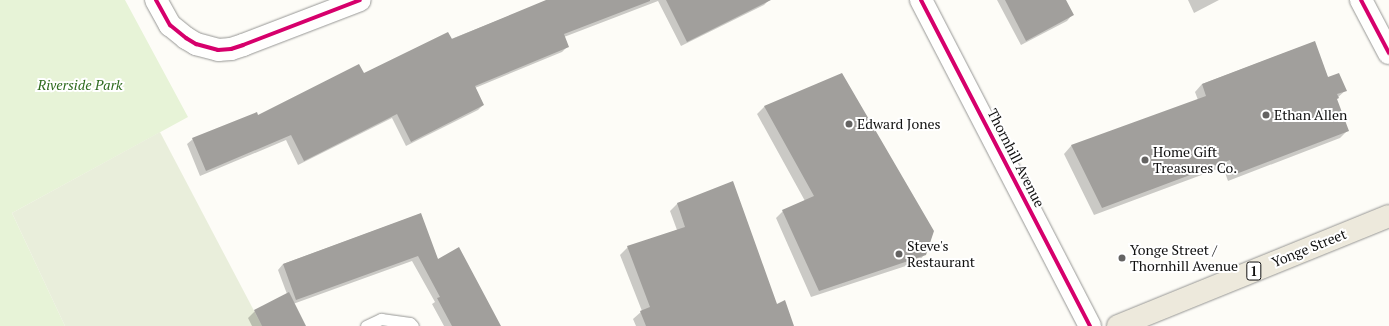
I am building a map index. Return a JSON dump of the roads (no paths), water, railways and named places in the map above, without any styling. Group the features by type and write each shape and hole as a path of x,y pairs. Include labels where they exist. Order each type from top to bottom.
{"main road":[{"name":"Yonge Street","path":"1118,326 1389,216"}],"street":[{"path":"156,0 170,24 186,38 207,48 231,49 360,0"},
{"name":"Thornhill Avenue","path":"921,0 1090,326"},
{"path":"1361,0 1389,53"}],"lane":[{"path":"366,326 381,318 410,323 413,326"}],"place":[{"name":"Ethan Allen","path":"1266,115"},
{"name":"Edward Jones","path":"849,124"},
{"name":"Home Gift Treasures Co.","path":"1145,160"},
{"name":"Steve's Restaurant","path":"899,254"},
{"name":"Yonge Street / Thornhill Avenue","path":"1122,258"}],"park label":[{"name":"Riverside Park","path":"80,85"}]}
